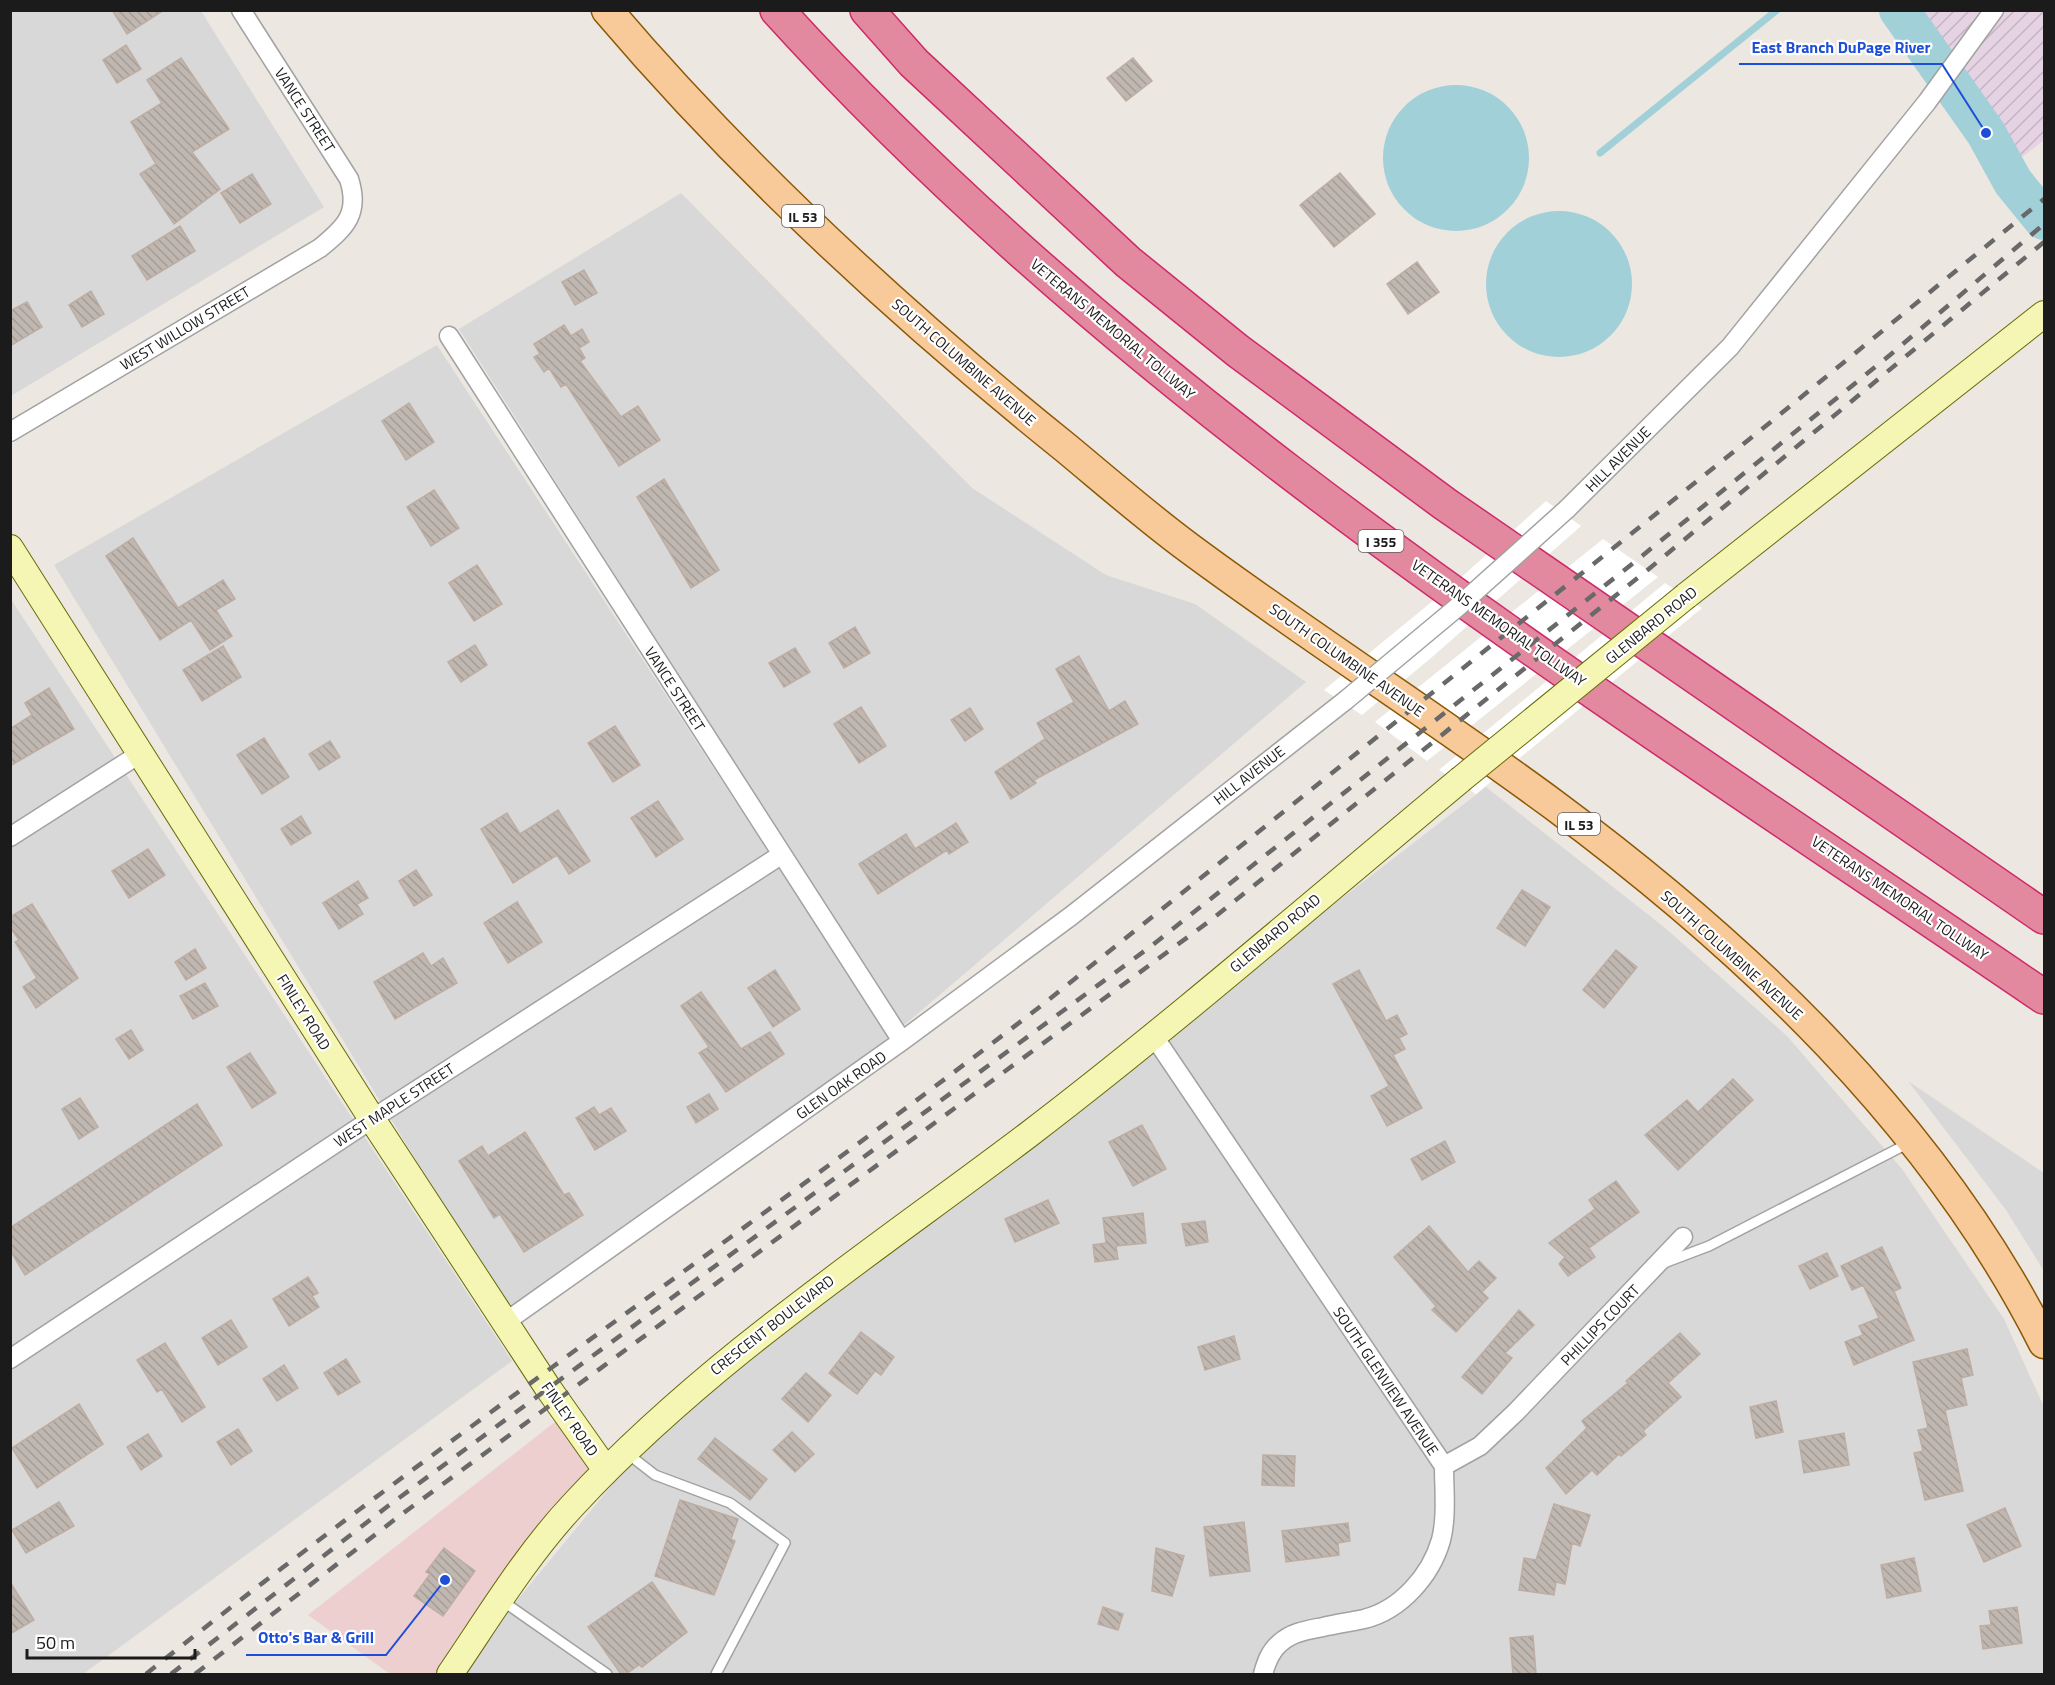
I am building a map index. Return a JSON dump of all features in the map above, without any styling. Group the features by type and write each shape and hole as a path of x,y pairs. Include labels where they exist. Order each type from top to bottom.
{"highway":[{"name":"VETERANS MEMORIAL TOLLWAY","path":"777,10 875,112 1041,270 1197,401 1401,556 2044,997"},
{"path":"867,10 914,63 1128,262 1238,351 1455,511 2044,917"}],"main road":[{"name":"SOUTH COLUMBINE AVENUE","path":"607,10 663,75 832,244 916,322 1015,407 1186,546 1553,804 1636,868 1768,983 1860,1080 1913,1141 1979,1229 2024,1302 2044,1343"}],"street":[{"name":"VANCE STREET","path":"242,10 349,179 354,193 351,215"},
{"name":"HILL AVENUE","path":"1170,837 1346,699 1460,605 1567,509 1730,347 1926,102 1994,10"},
{"name":"WEST WILLOW STREET","path":"10,432 320,248 342,228 351,215"},
{"name":"GLENBARD ROAD","path":"1153,1035 1686,596 2044,314"},
{"name":"VANCE STREET","path":"449,336 902,1041"},
{"name":"FINLEY ROAD","path":"10,548 372,1119 504,1323 606,1470"},
{"path":"10,837 141,753"},
{"name":"GLEN OAK ROAD","path":"504,1323 902,1041 1071,916 1170,837"},
{"name":"WEST MAPLE STREET","path":"10,1359 372,1119 781,855"},
{"name":"CRESCENT BOULEVARD","path":"450,1674 542,1542 606,1470 707,1376 862,1256 1027,1135 1153,1035"},
{"name":"SOUTH GLENVIEW AVENUE","path":"1153,1035 1444,1466 1442,1539 1432,1562 1420,1581 1404,1598 1384,1611 1364,1619 1295,1633 1280,1643 1268,1658 1263,1674"},
{"name":"PHILLIPS COURT","path":"1444,1466 1480,1446 1516,1412 1659,1265 1683,1237"}],"lane":[{"path":"1659,1265 1709,1246 1913,1141"},
{"path":"625,1452 655,1475 730,1503 784,1543 716,1674"},
{"path":"501,1599 607,1674"}],"shaded area":[{"path":"11,11 201,11 324,207 11,396"},
{"path":"1899,11 2044,11 2044,140 2007,169 1986,133"},
{"path":"681,193 972,488 1106,575 1195,604 1306,682 902,1027 459,329"},
{"path":"437,345 890,1038 507,1310 54,565"},
{"path":"10,598 512,1361 83,1674 11,1674"},
{"path":"1486,787 1664,927 1787,1036 1902,1169 2004,1319 2044,1407 2044,1674 463,1674 504,1616 626,1468 712,1386 1013,1164 1253,967"},
{"path":"1908,1081 2044,1173 2044,1271 2006,1210"},
{"path":"560,1418 595,1469 443,1674 390,1674 308,1615"}],"water":[{"path":"1456,85 1484,91 1508,106 1523,130 1529,158 1523,186 1508,210 1484,225 1456,231 1428,225 1404,210 1389,186 1383,158 1389,130 1404,106 1428,91"},
{"path":"1559,211 1587,216 1611,232 1627,256 1632,284 1627,312 1611,336 1587,352 1559,357 1531,352 1507,336 1491,312 1486,284 1491,256 1507,232 1531,216"}],"pier":[{"path":"1546,501 1581,526 1431,658 1362,715 1324,690 1456,582"},
{"path":"1603,539 1658,577 1427,761 1375,722"},
{"path":"1665,583 1702,608 1476,794 1439,770"}],"building":[{"path":"112,10 164,10 127,34"},
{"path":"126,45 141,69 117,83 103,60"},
{"path":"181,58 229,129 192,152 220,189 174,224 140,174 156,164 131,122 162,103 147,80"},
{"path":"1133,58 1152,81 1126,101 1107,78"},
{"path":"1340,173 1375,214 1334,247 1300,205"},
{"path":"252,174 271,204 240,223 221,193"},
{"path":"180,226 195,251 147,280 132,256"},
{"path":"1417,262 1439,292 1408,314 1387,284"},
{"path":"584,270 597,293 575,305 562,282"},
{"path":"91,291 104,314 82,327 69,305"},
{"path":"27,302 42,327 10,346 10,311"},
{"path":"564,325 571,336 582,329 589,342 579,348 585,358 580,361 621,417 638,406 660,440 619,466 566,384 561,387 549,368 544,372 534,357 540,354 534,344"},
{"path":"409,403 434,442 406,460 382,421"},
{"path":"664,479 719,570 691,588 637,497"},
{"path":"434,490 459,528 431,546 407,507"},
{"path":"133,538 178,608 223,580 235,599 216,610 232,636 210,650 191,620 160,640 106,556"},
{"path":"477,565 502,604 474,621 449,583"},
{"path":"855,627 870,653 844,668 829,643"},
{"path":"475,645 487,665 461,682 448,662"},
{"path":"223,646 241,677 202,701 183,670"},
{"path":"795,648 810,672 784,687 769,663"},
{"path":"1079,656 1109,711 1125,701 1138,724 1034,780 1036,783 1011,799 995,772 1045,739 1037,723 1074,702 1056,669"},
{"path":"49,688 74,729 10,766 10,729 32,715 25,703"},
{"path":"861,707 886,746 859,763 834,724"},
{"path":"970,708 983,729 965,741 951,720"},
{"path":"615,726 640,765 613,782 588,743"},
{"path":"264,738 289,777 262,794 237,755"},
{"path":"330,741 340,757 319,770 309,754"},
{"path":"658,801 683,839 656,857 631,818"},
{"path":"558,810 590,861 569,874 557,855 513,883 481,829 507,813 520,834"},
{"path":"301,816 311,833 291,845 281,829"},
{"path":"956,823 968,842 949,854 947,850 878,894 859,864 906,834 915,849"},
{"path":"148,849 165,875 129,898 112,871"},
{"path":"416,870 432,895 414,906 399,881"},
{"path":"358,881 368,898 357,904 363,914 339,929 323,903"},
{"path":"1522,890 1550,907 1525,946 1497,928"},
{"path":"517,902 542,942 508,963 484,923"},
{"path":"32,904 78,978 36,1008 23,987 37,978 15,942 19,940 10,927 10,917"},
{"path":"195,949 206,968 186,980 175,962"},
{"path":"1616,950 1637,967 1604,1008 1583,990"},
{"path":"423,953 431,966 443,958 457,983 395,1019 374,982"},
{"path":"775,970 800,1009 773,1027 748,988"},
{"path":"1359,970 1386,1021 1397,1015 1407,1034 1399,1038 1405,1049 1393,1055 1422,1108 1387,1126 1371,1096 1389,1086 1333,984"},
{"path":"205,983 218,1006 193,1019 180,996"},
{"path":"701,992 741,1049 770,1032 784,1054 726,1092 699,1053 709,1047 681,1006"},
{"path":"131,1030 143,1050 129,1059 116,1039"},
{"path":"250,1053 276,1093 252,1108 227,1067"},
{"path":"1733,1079 1753,1100 1678,1170 1645,1135 1687,1100 1698,1112"},
{"path":"709,1094 718,1109 696,1123 687,1107"},
{"path":"80,1098 98,1127 79,1139 62,1109"},
{"path":"197,1104 222,1145 25,1275 10,1250 10,1228"},
{"path":"594,1107 599,1115 611,1108 626,1131 595,1150 576,1118"},
{"path":"1142,1125 1166,1169 1133,1186 1109,1142"},
{"path":"525,1132 564,1195 569,1193 583,1215 524,1252 500,1214 494,1218 459,1161 482,1146 488,1156"},
{"path":"1445,1141 1455,1162 1422,1180 1411,1159"},
{"path":"1616,1181 1639,1212 1589,1248 1595,1257 1568,1276 1559,1264 1565,1257 1549,1243 1595,1209 1589,1200"},
{"path":"1048,1200 1059,1223 1015,1242 1005,1219"},
{"path":"1143,1213 1146,1243 1116,1246 1118,1259 1095,1262 1093,1245 1106,1243 1103,1218"},
{"path":"1205,1221 1208,1242 1186,1246 1182,1224"},
{"path":"1429,1226 1468,1272 1479,1261 1496,1278 1482,1292 1488,1298 1456,1332 1432,1310 1436,1306 1394,1257"},
{"path":"1882,1247 1901,1288 1894,1291 1914,1340 1854,1365 1845,1342 1863,1335 1859,1326 1879,1318 1863,1285 1852,1290 1841,1266"},
{"path":"1827,1253 1838,1276 1810,1289 1799,1266"},
{"path":"308,1277 318,1293 312,1296 319,1307 289,1326 273,1299"},
{"path":"1519,1310 1534,1325 1505,1353 1512,1358 1482,1394 1462,1377"},
{"path":"231,1320 247,1347 218,1365 202,1338"},
{"path":"861,1332 894,1357 881,1375 875,1371 857,1394 829,1373"},
{"path":"1680,1333 1700,1354 1668,1383 1681,1397 1643,1431 1646,1435 1621,1456 1619,1454 1597,1475 1592,1470 1566,1494 1546,1468 1587,1428 1582,1421 1628,1383 1626,1381"},
{"path":"1234,1336 1240,1359 1205,1370 1198,1347"},
{"path":"165,1343 205,1407 182,1422 162,1389 157,1392 137,1360"},
{"path":"1967,1349 1973,1375 1961,1378 1967,1405 1945,1410 1963,1491 1925,1500 1914,1453 1923,1451 1918,1430 1928,1428 1913,1362"},
{"path":"346,1359 360,1382 338,1395 324,1373"},
{"path":"284,1365 298,1388 277,1401 263,1379"},
{"path":"806,1373 831,1395 808,1422 782,1399"},
{"path":"1776,1401 1783,1432 1756,1438 1750,1407"},
{"path":"79,1404 103,1444 37,1488 12,1448"},
{"path":"238,1429 252,1451 231,1465 217,1442"},
{"path":"792,1432 814,1454 795,1472 773,1450"},
{"path":"1844,1433 1849,1465 1804,1473 1799,1441"},
{"path":"148,1434 162,1456 141,1470 127,1447"},
{"path":"715,1438 767,1479 750,1500 698,1459"},
{"path":"1263,1455 1295,1456 1294,1486 1262,1485"},
{"path":"680,1500 738,1519 731,1539 735,1541 714,1595 655,1576"},
{"path":"59,1502 74,1526 26,1553 12,1530"},
{"path":"1554,1504 1590,1515 1580,1546 1572,1543 1565,1584 1556,1582 1554,1595 1519,1590 1524,1558 1536,1560"},
{"path":"2005,1508 2021,1546 1984,1562 1967,1525"},
{"path":"1244,1522 1250,1571 1210,1576 1204,1527"},
{"path":"1348,1523 1350,1541 1338,1543 1339,1555 1286,1562 1282,1531"},
{"path":"444,1548 475,1571 443,1616 414,1596 430,1574 426,1572"},
{"path":"1156,1548 1184,1556 1172,1596 1152,1591"},
{"path":"1914,1558 1921,1591 1887,1598 1881,1565"},
{"path":"10,1582 34,1620 10,1634"},
{"path":"652,1582 687,1632 642,1667 639,1665 626,1674 621,1674 588,1627"},
{"path":"1103,1607 1123,1614 1118,1630 1098,1624"},
{"path":"2017,1607 2022,1643 1983,1649 1980,1626 1991,1625 1989,1611"},
{"path":"1533,1636 1536,1674 1513,1674 1510,1638"}],"waterway":[{"path":"1600,153 1777,10"},
{"path":"1899,10 1986,133 2013,182 2044,220"}],"railway":[{"path":"146,1674 366,1504 815,1176 1037,1009 1767,425 2044,199"},
{"path":"171,1674 388,1506 1150,947 1637,560 1890,355 2044,224"},
{"path":"195,1674 398,1517 1211,920 1650,568 2044,242"}],"place":[{"name":"East Branch DuPage River","path":"1986,133"},
{"name":"Otto's Bar & Grill","path":"445,1580"}]}
